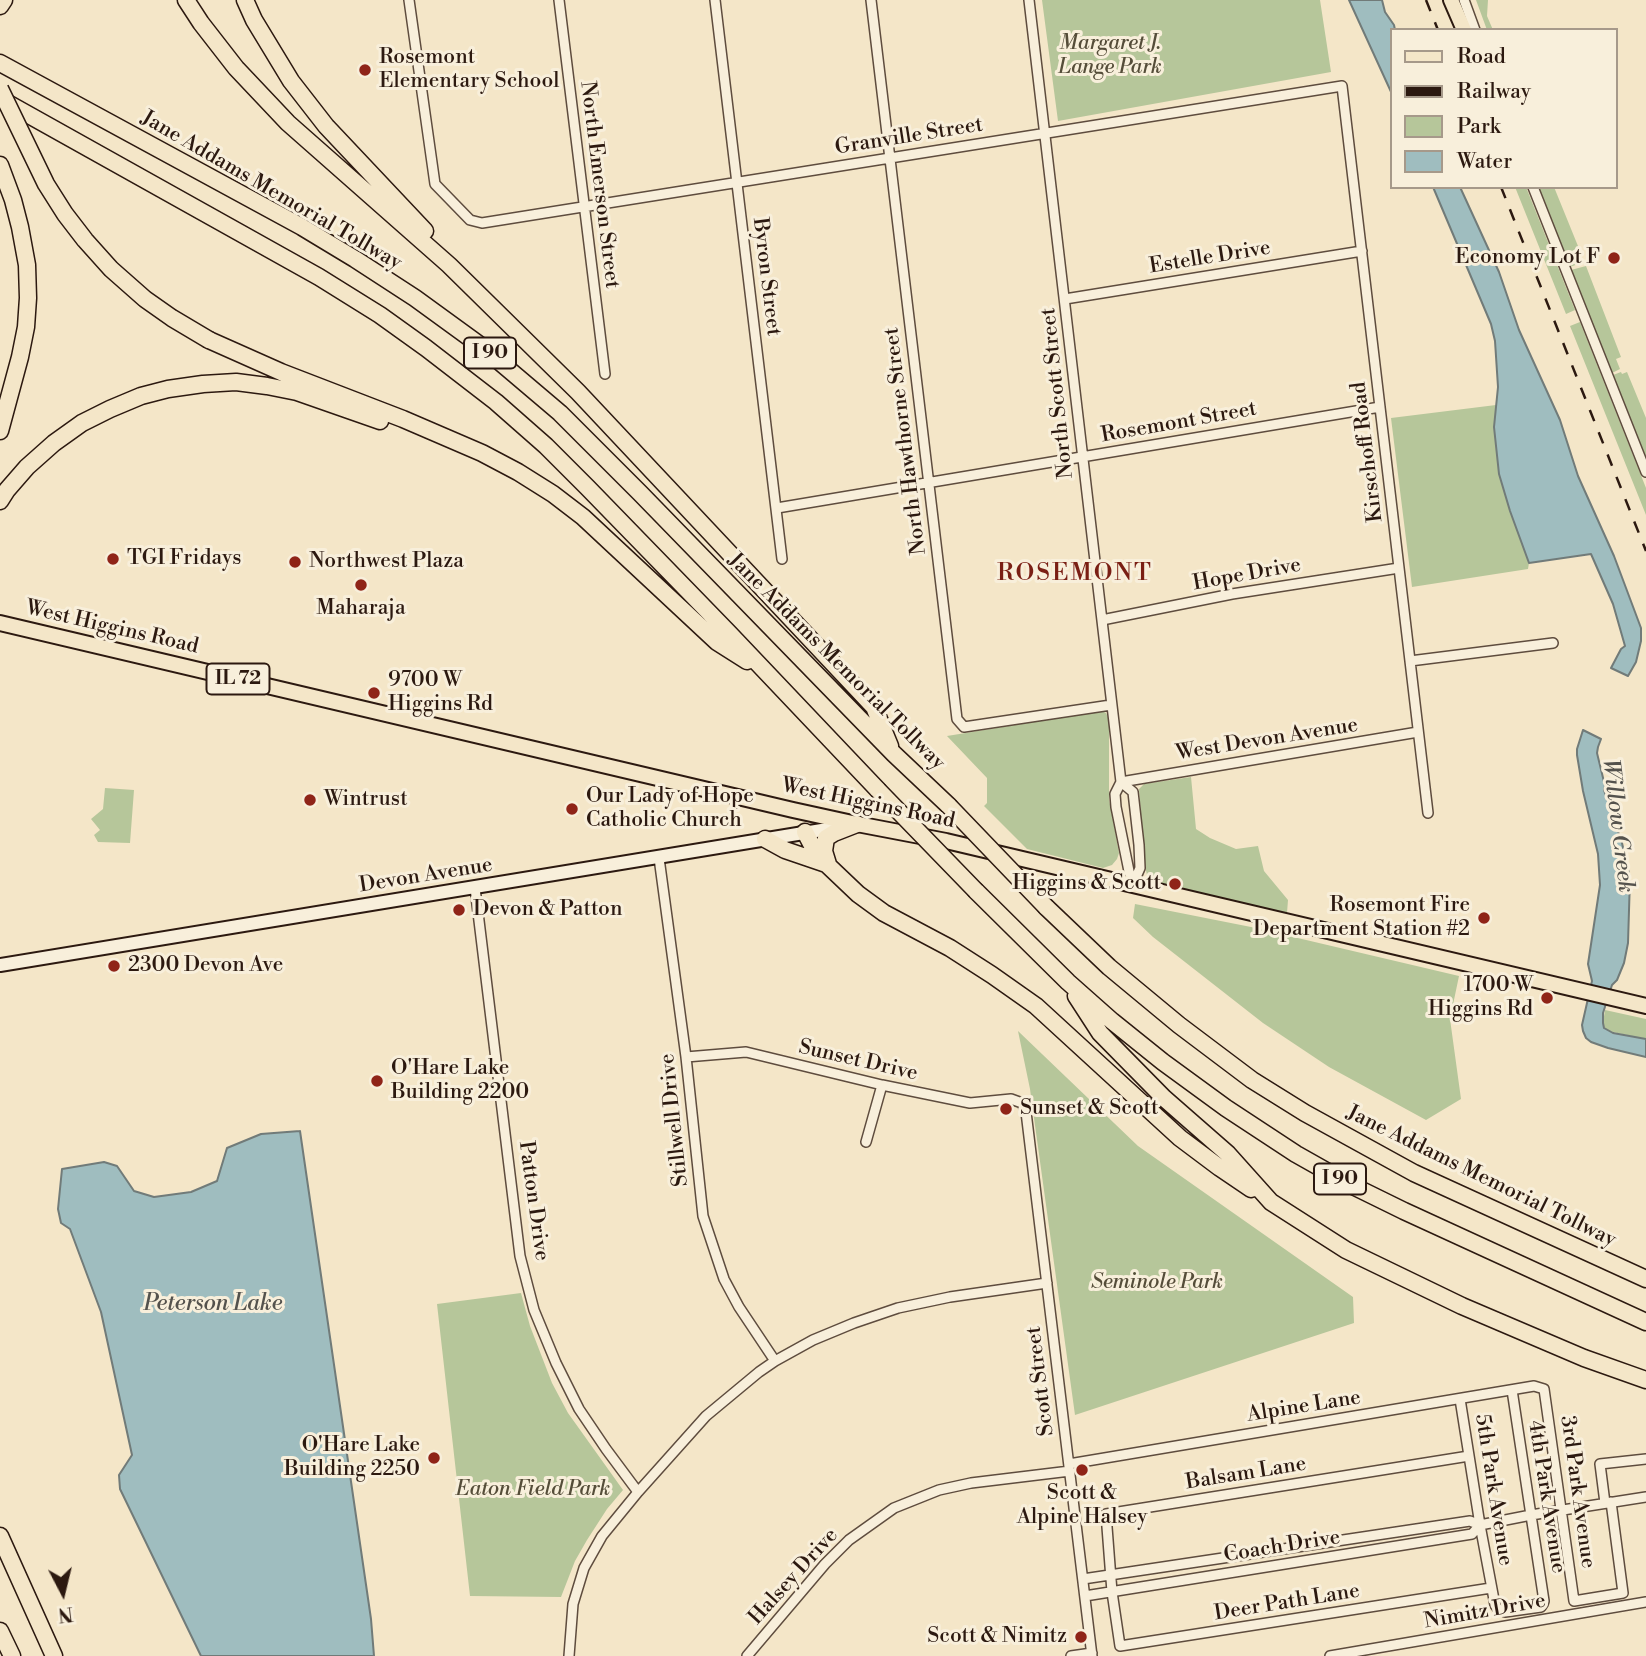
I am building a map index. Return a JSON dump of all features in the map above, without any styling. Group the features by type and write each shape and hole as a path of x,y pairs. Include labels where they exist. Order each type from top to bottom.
{"highway":[{"path":"186,0 236,68 288,124 449,265 578,392 874,707 894,754"},
{"path":"245,0 291,81 326,126 429,235 449,265"},
{"name":"Jane Addams Memorial Tollway","path":"0,63 302,227 415,298 481,346 560,413 894,754 1109,967 1179,1025 1252,1080 1305,1114 1414,1173 1646,1279"},
{"path":"0,89 47,184 65,214 111,269 145,299 209,340 281,372 451,439 518,472 553,494 608,538 717,642 767,673"},
{"name":"I 90","path":"0,99 319,277 380,315 496,402 546,446 976,891 1068,982 1163,1062 1296,1154 1351,1185 1404,1212 1646,1322"},
{"path":"0,165 13,200 27,265 26,327 0,431"},
{"path":"0,501 27,467 82,423 141,397 168,389 203,384 236,382 298,392 408,430 451,439"},
{"path":"828,864 824,851 826,838 857,824"},
{"path":"805,832 817,855 858,894 884,913 992,975 1036,1006 1180,1138 1271,1202"},
{"path":"765,839 785,850 828,864"},
{"name":"I 90","path":"1068,982 1100,1033 1164,1098 1228,1154 1271,1202 1346,1250 1462,1306 1584,1358 1646,1380"},
{"path":"0,1536 54,1656"},
{"path":"0,1631 12,1656"}],"main road":[{"path":"1451,0 1463,28"},
{"name":"West Higgins Road","path":"0,623 797,811 946,841 1646,1006"},
{"path":"797,811 805,832"},
{"name":"Devon Avenue","path":"0,965 857,824"}],"street":[{"name":"Granville Street","path":"409,0 435,184 470,220 482,223 1342,86"},
{"name":"North Emerson Street","path":"559,0 605,374"},
{"name":"Byron Street","path":"715,0 782,559"},
{"name":"North Hawthorne Street","path":"871,0 957,719 964,727 1111,705"},
{"name":"North Scott Street","path":"1029,0 1121,782 1115,794 1132,886"},
{"path":"1464,0 1474,28"},
{"name":"Kirschoff Road","path":"1342,86 1428,813"},
{"path":"1533,189 1646,472"},
{"name":"Estelle Drive","path":"1065,299 1362,251"},
{"name":"Rosemont Street","path":"777,508 1380,407"},
{"name":"Hope Drive","path":"1102,620 1232,594 1399,568"},
{"path":"1410,662 1553,643"},
{"name":"West Devon Avenue","path":"1121,782 1418,732"},
{"name":"North Scott Street","path":"1121,782 1133,792 1138,834 1140,868 1132,886"},
{"name":"Stillwell Drive","path":"659,858 686,1058 703,1216 724,1279 775,1362"},
{"name":"Patton Drive","path":"475,887 520,1256 534,1310 579,1409 638,1492"},
{"name":"Sunset Drive","path":"686,1058 746,1052 881,1085 970,1103 1011,1099 1022,1103"},
{"path":"866,1142 881,1085"},
{"name":"Scott Street","path":"1022,1103 1026,1112 1092,1655"},
{"path":"569,1656 573,1604 584,1568 602,1536 706,1416 775,1362 813,1340 898,1308 950,1297 1047,1283"},
{"name":"Alpine Lane","path":"1069,1468 1534,1386 1545,1388"},
{"name":"3rd Park Avenue","path":"1545,1388 1574,1601 1623,1593 1608,1503"},
{"name":"4th Park Avenue","path":"1491,1588 1495,1605 1505,1612 1541,1607 1544,1604 1512,1390"},
{"name":"5th Park Avenue","path":"1460,1399 1491,1588"},
{"name":"Balsam Lane","path":"1112,1592 1106,1514 1468,1456"},
{"path":"1608,1503 1600,1464 1646,1459"},
{"name":"Halsey Drive","path":"747,1656 849,1539 894,1508 939,1490 1069,1468"},
{"name":"Coach Drive","path":"1083,1579 1470,1521 1480,1525 1646,1497"},
{"name":"Coach Drive","path":"1085,1596 1472,1534 1480,1525"},
{"name":"Deer Path Lane","path":"1112,1592 1120,1646 1491,1588"},
{"name":"Nimitz Drive","path":"1331,1656 1646,1602"},
{"path":"1071,1656 1092,1655"}],"green space":[{"name":"Margaret J. Lange Park","path":"1042,0 1320,0 1331,72 1058,121"},
{"path":"1476,0 1488,0 1487,16 1492,28 1486,28"},
{"path":"1516,189 1527,189 1575,310 1566,314"},
{"path":"1539,189 1555,189 1580,251 1574,254 1578,264 1570,267"},
{"path":"1586,266 1621,357 1616,359 1620,369 1612,373 1571,270"},
{"path":"1580,322 1646,488 1646,515 1570,326"},
{"path":"1627,372 1646,418 1646,457 1613,375"},
{"path":"1496,405 1494,428 1521,542 1529,563 1528,569 1412,587 1391,418"},
{"path":"1102,711 1109,719 1109,799 1119,853 1117,859 1112,865 1103,868 1027,849 984,806 987,803 987,778 947,736"},
{"path":"1191,777 1196,829 1236,849 1258,846 1264,871 1288,900 1287,913 1165,884 1147,875 1139,789 1144,784"},
{"path":"105,788 134,790 130,843 98,842 94,835 100,830 91,819 103,809"},
{"path":"1135,904 1251,927 1459,976 1450,1019 1461,1099 1426,1120 1329,1067 1263,1023 1153,937 1133,918"},
{"path":"1605,1010 1646,1019 1646,1039 1608,1031 1603,1023"},
{"name":"Seminole Park","path":"1018,1031 1138,1146 1353,1297 1354,1323 1075,1415 1030,1089"},
{"name":"Eaton Field Park","path":"521,1293 530,1326 552,1383 568,1413 623,1490 587,1540 575,1561 561,1597 470,1596 437,1304"}],"water":[{"path":"1349,0 1382,0 1385,12 1394,25 1395,28 1390,28 1390,90"},
{"path":"1434,189 1461,189 1499,272 1519,330 1560,420 1578,476 1614,556 1641,628 1636,662 1628,676 1611,668 1625,646 1613,604 1591,554 1529,563 1499,474 1494,427 1498,387 1491,324"},
{"path":"1583,730 1601,739 1597,753 1604,790 1622,843 1630,878 1628,943 1624,963 1612,985 1603,1013 1603,1023 1604,1028 1613,1033 1646,1039 1646,1057 1591,1042 1583,1031 1592,981 1588,964 1600,885 1598,854 1577,755"},
{"name":"Peterson Lake","path":"300,1131 371,1619 374,1656 201,1656 120,1489 119,1475 132,1455 101,1312 70,1229 61,1223 58,1209 62,1169 104,1162 117,1166 134,1191 154,1197 191,1192 217,1181 227,1148 261,1134"}],"railway":[{"path":"1426,0 1437,28"},
{"path":"1502,189 1646,551"}],"place":[{"name":"Rosemont Elementary School","path":"365,70"},
{"name":"Economy Lot F","path":"1614,258"},
{"name":"TGI Fridays","path":"113,559"},
{"name":"Northwest Plaza","path":"295,562"},
{"name":"Maharaja","path":"361,585"},
{"name":"9700 W Higgins Rd","path":"374,693"},
{"name":"Wintrust","path":"310,800"},
{"name":"Our Lady of Hope Catholic Church","path":"572,809"},
{"name":"Higgins & Scott","path":"1175,884"},
{"name":"Devon & Patton","path":"459,910"},
{"name":"Rosemont Fire Department Station #2","path":"1484,918"},
{"name":"2300 Devon Ave","path":"114,966"},
{"name":"1700 W Higgins Rd","path":"1547,998"},
{"name":"O'Hare Lake Building 2200","path":"377,1081"},
{"name":"Sunset & Scott","path":"1006,1109"},
{"name":"O'Hare Lake Building 2250","path":"434,1458"},
{"name":"Scott & Alpine Halsey","path":"1082,1470"},
{"name":"Scott & Nimitz","path":"1081,1637"}],"district":[{"name":"ROSEMONT","path":"1075,574"}],"water label":[{"name":"Willow Creek","path":"1617,826"}]}
